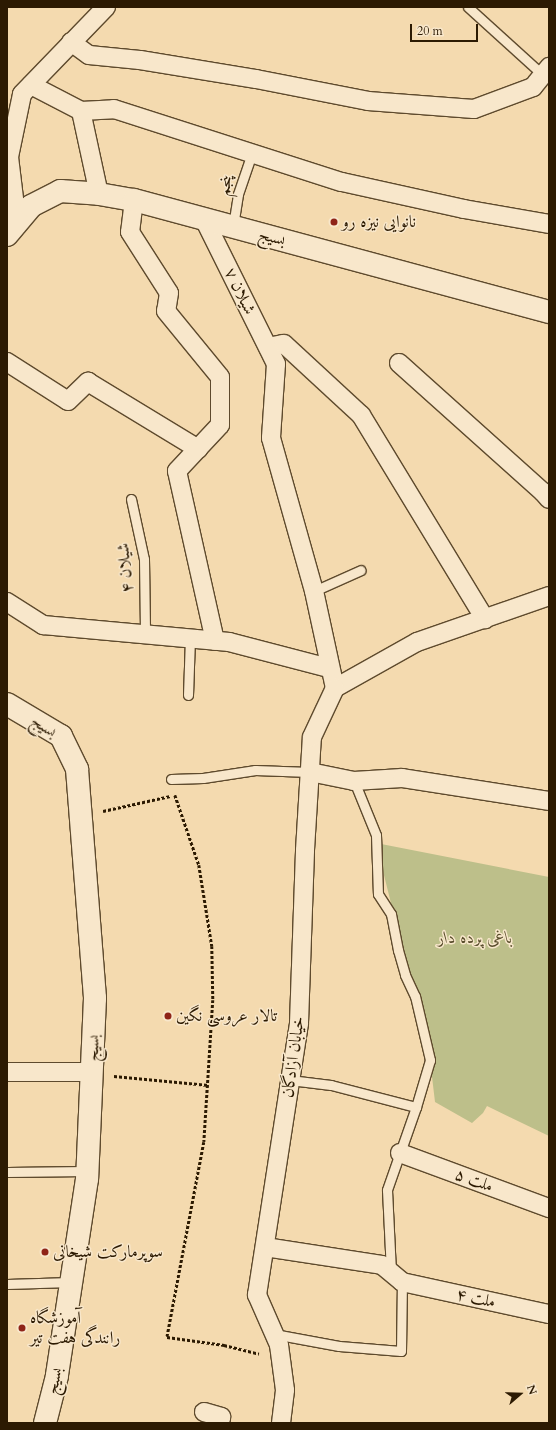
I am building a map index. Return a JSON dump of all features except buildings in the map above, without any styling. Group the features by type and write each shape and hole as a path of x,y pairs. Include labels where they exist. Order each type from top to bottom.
{"street":[{"path":"12,229 9,157 26,89 106,7"},
{"path":"71,42 89,56 140,60 256,79 368,101 474,109 533,87 547,75"},
{"path":"26,89 81,111 114,109 342,182 464,209 549,224"},
{"path":"81,111 99,194"},
{"name":"بسیج","path":"12,229 31,206 60,191 99,194 134,200 549,312"},
{"path":"134,200 130,232 169,293 166,311 220,377 220,425 177,471 215,641"},
{"name":"شیلان ۷","path":"204,219 276,364 271,438 314,591"},
{"path":"268,347 284,344 361,415 484,619"},
{"path":"7,362 68,400 88,382 198,449"},
{"path":"399,362 549,499"},
{"path":"314,591 334,688 418,642 549,596"},
{"path":"7,602 43,625 229,642 329,668"},
{"name":"خیابان آزادگان","path":"281,1423 285,1390 279,1345 257,1295 299,1023 305,850 312,737 334,688"},
{"name":"بسیج","path":"7,704 61,736 77,769 95,998 87,1171 57,1376 45,1423"},
{"path":"310,772 354,781 402,778 549,801"},
{"path":"7,1072 92,1072"},
{"name":"ملت ۵","path":"400,1153 549,1208"},
{"name":"ملت ۴","path":"265,1247 382,1265 397,1277 549,1314"},
{"path":"204,1412 221,1417 220,1423"}],"lane":[{"path":"468,7 547,75"},
{"name":"پنجم","path":"233,226 238,194 252,153"},
{"name":"شیلان ۴","path":"131,499 144,559 145,634"},
{"path":"314,591 361,570"},
{"path":"188,695 190,638"},
{"path":"171,779 203,778 255,770 310,772"},
{"path":"274,1334 339,1346 401,1351 397,1277 387,1190 416,1107 430,1060 415,996 405,975 398,950 391,914 378,894 376,835 354,781"},
{"path":"290,1080 332,1085 416,1107"},
{"path":"7,1172 87,1171"},
{"path":"7,1284 71,1282"}],"path":[{"path":"81,816 175,795"},
{"path":"177,806 199,865 212,946 214,1000 204,1142 167,1337 224,1345 281,1360"},
{"path":"92,1072 115,1076 209,1084"}],"green space":[{"name":"باغی پرده دار","path":"376,843 549,877 549,1136 487,1106 483,1113 472,1123 435,1102 430,1060"}],"place":[{"name":"نانوایی نیزه رو","path":"334,222"},
{"name":"تالار عروسی نگین","path":"168,1016"},
{"name":"سوپرمارکت شیخانی","path":"45,1252"},
{"name":"آموزشگاه رانندگی هفت تیر","path":"22,1328"}]}
